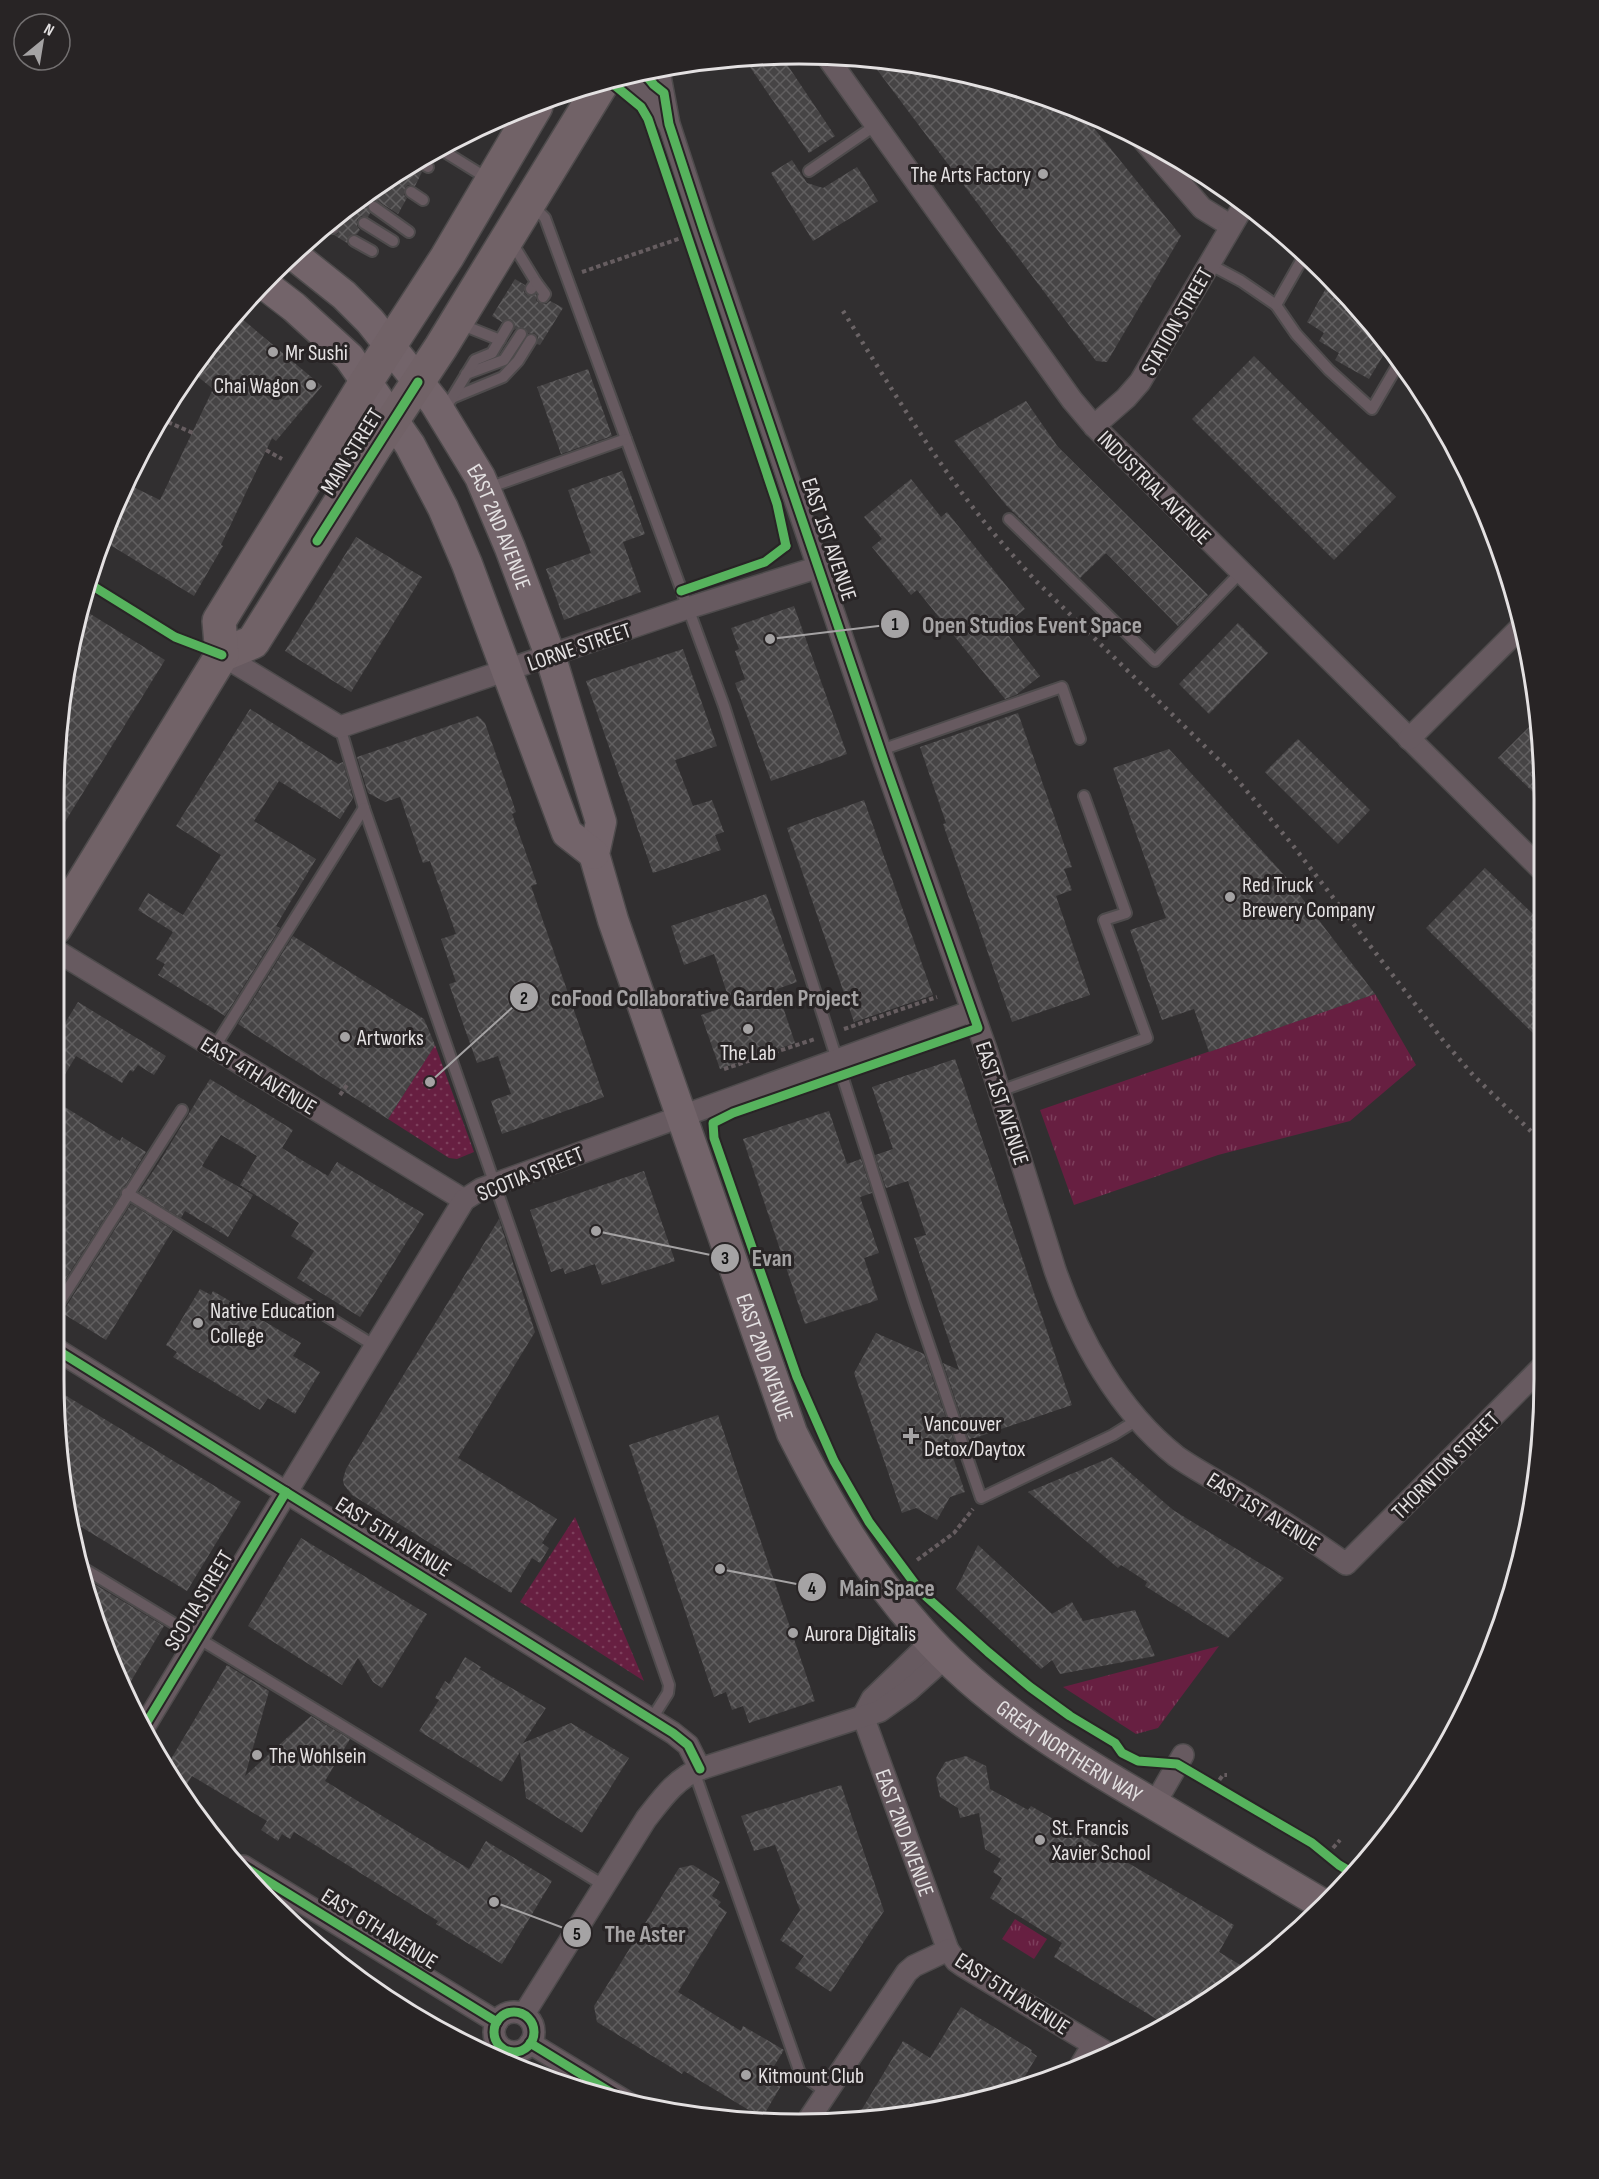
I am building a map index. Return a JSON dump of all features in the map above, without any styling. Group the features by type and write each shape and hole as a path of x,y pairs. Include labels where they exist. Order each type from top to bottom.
{"main road":[{"name":"MAIN STREET","path":"530,116 492,182 219,621 222,655 254,642 457,322 596,94"},
{"name":"EAST 2ND AVENUE","path":"300,261 344,295 370,321 418,382 447,406 510,548 550,655 601,822 594,854 614,920 792,1433 823,1494 861,1556 900,1606 939,1649"},
{"name":"EAST 2ND AVENUE","path":"271,289 349,357 410,445 443,508 467,564 567,833 594,854"},
{"path":"64,913 222,655"},
{"name":"GREAT NORTHERN WAY","path":"939,1649 1009,1712 1054,1745 1317,1901"}],"street":[{"name":"INDUSTRIAL AVENUE","path":"833,65 1072,400 1094,426 1534,862"},
{"name":"EAST 1ST AVENUE","path":"660,78 669,124 881,750 1000,1091 1063,1293 1095,1359 1137,1420 1177,1456 1307,1536 1346,1564"},
{"name":"EAST 1ST AVENUE","path":"632,85 652,101 669,124"},
{"path":"1159,159 1202,208 1231,226"},
{"name":"STATION STREET","path":"1094,426 1126,398 1140,382 1240,211"},
{"name":"LORNE STREET","path":"340,727 688,608 819,567"},
{"path":"1409,740 1515,633"},
{"path":"222,655 340,727"},
{"name":"EAST 4TH AVENUE","path":"64,956 464,1200"},
{"name":"SCOTIA STREET","path":"148,1720 464,1200 481,1189 972,1011"},
{"name":"EAST 5TH AVENUE","path":"64,1354 651,1719 688,1745 697,1770"},
{"name":"THORNTON STREET","path":"1346,1564 1534,1375"},
{"path":"524,2014 646,1819 664,1796 681,1780 697,1770 863,1716 872,1699 939,1649"},
{"name":"EAST 2ND AVENUE","path":"863,1716 948,1950"},
{"path":"1154,1805 1180,1760"},
{"name":"EAST 6TH AVENUE","path":"257,1875 497,2022"},
{"path":"813,2114 907,1972 914,1966 948,1950"},
{"name":"EAST 5TH AVENUE","path":"948,1950 963,1966 1101,2050"},
{"path":"499,2050 495,2034 497,2022 501,2017 512,2012 524,2014 529,2018 534,2030 530,2043 521,2050 504,2053"},
{"path":"530,2043 602,2087"}],"lane":[{"path":"809,171 876,125"},
{"path":"448,154 492,182"},
{"path":"411,192 423,200"},
{"path":"530,203 545,218 724,706 915,1304 981,1498 1113,1435 1137,1420"},
{"path":"374,207 410,232"},
{"path":"364,223 393,241"},
{"path":"509,238 534,286 545,294 543,297"},
{"path":"354,241 372,251"},
{"path":"1276,305 1300,262"},
{"path":"1209,264 1241,281 1276,305 1296,334 1329,370 1372,409 1395,369"},
{"path":"457,322 500,340"},
{"path":"447,406 476,360 492,353 508,326"},
{"path":"466,374 504,360 521,334"},
{"path":"447,406 503,377 518,361 531,340"},
{"path":"485,489 626,439"},
{"path":"1009,519 1155,661 1241,572"},
{"path":"881,750 1062,687 1080,739"},
{"path":"340,727 364,808 669,1684 668,1693 651,1719"},
{"path":"1000,1091 1147,1038 1104,921 1126,913 1083,796"},
{"path":"214,1048 364,808"},
{"path":"64,1295 182,1110"},
{"path":"127,1193 375,1346"},
{"path":"91,1573 605,1886"},
{"path":"697,1770 800,2073 827,2093"}],"path":[{"path":"567,277 685,238"},
{"path":"168,423 193,433"},
{"path":"267,450 282,459"},
{"path":"340,1095 346,1085"},
{"path":"917,1560 954,1533 981,1498"},
{"path":"1180,1760 1219,1788 1223,1775 1227,1775"},
{"path":"1333,1848 1340,1840"},
{"path":"1321,1851 1330,1858"}],"green space":[{"path":"1375,994 1416,1065 1350,1121 1218,1155 1074,1205 1040,1110"},
{"path":"435,1045 474,1152 457,1159 449,1158 388,1119"},
{"path":"575,1517 644,1681 520,1602"},
{"path":"1219,1646 1158,1728 1136,1734 1063,1687"},
{"path":"1015,1919 1047,1939 1034,1959 1002,1939"}],"building":[{"path":"787,65 835,136 809,153 749,66"},
{"name":"The Arts Factory","path":"877,69 943,79 990,90 1091,125 1181,236 1107,362 1096,361"},
{"path":"792,160 807,183 823,188 857,167 878,201 813,241 771,173"},
{"path":"420,170 422,172 415,186 408,185 405,188 404,195 407,198 398,214 374,200"},
{"path":"368,205 370,213 368,217 361,216 357,220 360,230 357,234 350,235 347,243 334,235 338,234 340,228"},
{"path":"515,279 525,285 524,292 527,295 536,294 536,300 539,303 546,304 550,301 563,308 540,345 537,344 538,337 534,333 528,333 522,327 514,330 512,320 507,319 502,322 492,316"},
{"path":"1326,288 1384,354 1369,379 1335,360 1339,353 1319,341 1324,333 1307,322"},
{"path":"243,320 322,386 276,441 272,438 221,545 223,546 194,596 110,545 134,487 160,500 213,389 198,377"},
{"path":"1254,356 1396,497 1334,560 1192,419"},
{"path":"588,369 612,436 561,454 537,387"},
{"path":"1026,401 1058,447 1208,595 1178,626 1106,553 1080,578 1006,505 954,441"},
{"path":"622,471 645,534 623,542 641,592 564,620 546,569 591,553 568,490"},
{"path":"911,479 941,517 947,512 1025,609 1002,627 1040,676 1016,695 1005,699 917,590 911,595 872,547 882,539 864,517"},
{"path":"356,537 422,577 351,692 285,651"},
{"path":"794,606 847,754 771,781 735,683 745,679 735,651 739,649 731,628"},
{"path":"89,613 165,660 64,823 66,751 71,704"},
{"path":"1238,623 1268,653 1209,714 1179,684"},
{"path":"683,649 717,746 675,760 693,806 712,800 724,832 715,835 721,850 653,873 586,681"},
{"path":"250,709 338,764 343,762 353,798 340,819 279,781 254,821 316,859 276,926 280,928 225,1016 158,975 165,964 156,959 173,932 138,910 148,893 183,915 221,855 176,826"},
{"path":"1018,713 1072,867 1064,869 1072,890 1056,896 1090,995 1012,1022 943,824 946,823 920,747"},
{"path":"478,716 485,723 516,812 512,814 537,884 531,886 604,1097 502,1134 491,1101 511,1094 498,1056 477,1063 449,984 456,982 441,939 456,934 430,861 423,863 400,797 385,802 368,793 357,757"},
{"path":"1530,726 1534,793 1498,758"},
{"path":"1298,739 1370,810 1338,844 1265,772"},
{"name":"Red Truck Brewery Company","path":"1169,749 1286,877 1375,994 1209,1052 1194,1009 1162,1020 1130,930 1166,918 1113,768"},
{"path":"864,800 933,995 854,1022 787,828"},
{"path":"1485,868 1534,915 1534,1034 1426,928"},
{"path":"766,894 797,982 777,989 795,1043 720,1069 701,1015 731,1005 714,954 684,965 671,926"},
{"name":"Artworks","path":"293,936 424,1019 435,1045 388,1119 238,1024"},
{"path":"78,1002 166,1056 154,1075 138,1065 133,1072 130,1070 122,1083 76,1056 64,1076 64,1025"},
{"path":"955,1059 1072,1405 969,1440 943,1363 959,1370 914,1238 926,1235 908,1181 886,1188 875,1155 893,1149 872,1087"},
{"path":"210,1079 293,1130 282,1148 328,1176 337,1162 424,1214 360,1317 297,1278 314,1251 291,1236 299,1223 240,1185 257,1156 221,1135 202,1166 253,1195 228,1237 185,1211 181,1218 139,1192"},
{"path":"64,1107 120,1141 122,1137 146,1152 64,1281"},
{"path":"829,1111 847,1164 861,1159 872,1193 860,1197 879,1253 864,1258 878,1300 805,1324 743,1139"},
{"path":"644,1171 675,1261 602,1285 595,1264 565,1274 563,1268 551,1272 530,1210"},
{"path":"131,1204 173,1230 106,1340 64,1314 64,1310"},
{"path":"499,1219 535,1332 458,1458 557,1519 542,1543 549,1548 540,1563 532,1558 511,1593 352,1495 344,1485 343,1479 346,1469"},
{"path":"200,1289 211,1295 213,1291 301,1343 293,1356 320,1372 295,1414 268,1398 260,1410 173,1357 177,1352 166,1345"},
{"name":"Vancouver Detox/Daytox","path":"876,1333 924,1354 955,1444 949,1446 965,1492 950,1497 937,1520 916,1508 902,1513 854,1373"},
{"path":"65,1395 241,1502 187,1591 80,1526 71,1475"},
{"path":"718,1415 815,1701 749,1723 743,1706 732,1710 726,1692 714,1697 629,1445"},
{"path":"1112,1457 1173,1510 1284,1578 1228,1638 1145,1586 1147,1582 1121,1565 1118,1568 1028,1492"},
{"path":"301,1538 427,1614 382,1688 373,1682 358,1658 342,1685 248,1626"},
{"path":"978,1545 1052,1614 1072,1602 1083,1621 1135,1610 1155,1656 1060,1674 1052,1660 1041,1669 956,1589"},
{"path":"94,1584 164,1626 130,1683 120,1661"},
{"path":"465,1657 481,1667 479,1669 546,1708 523,1743 571,1723 629,1758 582,1833 526,1798 520,1752 502,1782 419,1731 439,1700 435,1698 445,1681 449,1684"},
{"path":"227,1665 269,1691 245,1776 311,1716 350,1739 325,1781 469,1869 486,1841 552,1881 502,1964 436,1924 438,1921 294,1832 290,1839 282,1834 278,1841 261,1830 267,1821 192,1776 187,1784 185,1783 171,1760"},
{"path":"966,1756 986,1766 990,1789 1028,1810 1031,1806 1234,1925 1219,1952 1242,1966 1208,1991 1159,2020 1054,1957 1062,1943 990,1898 1002,1878 993,1872 1001,1859 985,1849 979,1813 960,1818 958,1808 940,1797 936,1778 945,1762"},
{"path":"841,1785 884,1911 831,1992 795,1968 804,1956 780,1940 800,1910 775,1845 754,1851 741,1816"},
{"path":"693,1865 720,1882 712,1896 721,1902 718,1906 727,1912 678,1992 741,2031 743,2026 784,2050 771,2071 785,2079 765,2113 754,2113 684,2071 682,2074 597,2022 594,2006 679,1868"},
{"path":"961,2007 1032,2050 1031,2052 1037,2056 1023,2079 943,2100 860,2112 903,2041 930,2058"}],"railway":[{"path":"843,311 925,440 992,531 1036,581 1228,769 1291,843 1442,1039 1473,1075 1534,1134"}],"cycle path":[{"path":"650,80 664,93 669,124 704,231 885,764 978,1028 733,1113 713,1123 714,1138 797,1377 834,1461 869,1522 921,1592 1030,1687 1070,1716 1115,1743 1122,1753 1138,1761 1177,1764 1312,1843 1347,1870"},
{"path":"618,88 641,107 648,119 777,504 786,546"},
{"path":"317,541 418,382"},
{"path":"681,591 765,562 786,546"},
{"path":"96,588 175,637 222,655"},
{"path":"64,1354 673,1733 688,1745 700,1769"},
{"path":"148,1720 286,1492"},
{"path":"257,1875 497,2022"},
{"path":"514,2012 528,2018 534,2032 528,2046 514,2052 500,2046 494,2032 500,2018 514,2012"},
{"path":"530,2043 602,2087"}],"place":[{"name":"The Arts Factory","path":"1043,174"},
{"name":"Mr Sushi","path":"273,352"},
{"name":"Chai Wagon","path":"311,385"},
{"name":"Open Studios Event Space","path":"770,639"},
{"name":"Red Truck Brewery Company","path":"1230,897"},
{"name":"The Lab","path":"748,1029"},
{"name":"Artworks","path":"345,1037"},
{"name":"coFood Collaborative Garden Project","path":"430,1082"},
{"name":"Evan","path":"596,1231"},
{"name":"Native Education College","path":"198,1323"},
{"name":"Vancouver Detox/Daytox","path":"911,1436"},
{"name":"Main Space","path":"720,1569"},
{"name":"Aurora Digitalis","path":"793,1633"},
{"name":"The Wohlsein","path":"257,1755"},
{"name":"St. Francis Xavier School","path":"1040,1840"},
{"name":"The Aster","path":"494,1902"},
{"name":"Kitmount Club","path":"746,2075"}]}
